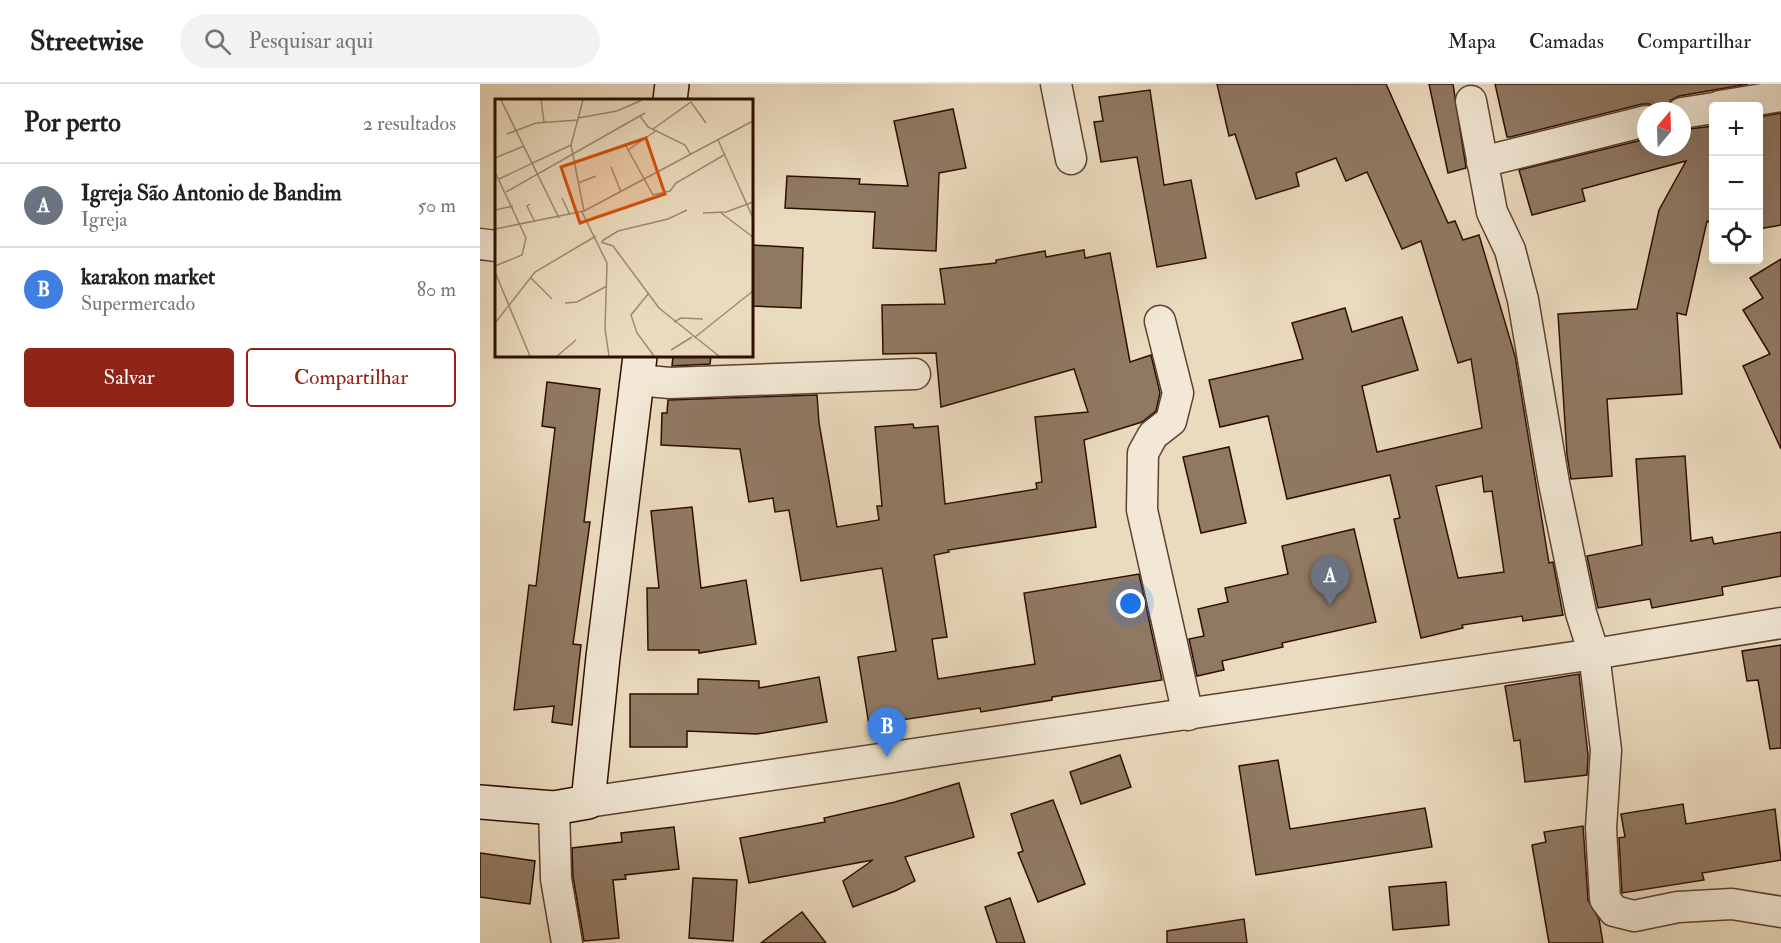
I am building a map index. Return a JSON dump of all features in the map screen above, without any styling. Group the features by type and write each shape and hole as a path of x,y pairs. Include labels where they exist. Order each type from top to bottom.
{"main road":[{"path":"670,99 672,84"},
{"path":"480,802 554,808 588,802 638,368"}],"street":[{"path":"1056,84 1071,159"},
{"path":"1744,102 1781,96"},
{"path":"1471,101 1492,212 1510,250 1523,300 1554,483 1581,613 1594,654 1606,750 1601,828 1605,899 1614,911 1634,916 1678,907 1732,904 1781,912"},
{"path":"1691,112 1709,109"},
{"path":"1482,162 1637,123"},
{"path":"480,244 495,246"},
{"path":"1160,321 1178,393 1171,421 1153,435 1143,453 1142,510 1188,715"},
{"path":"638,368 670,383 915,374"},
{"path":"588,802 1188,715 1594,654 1781,623"},
{"path":"554,808 556,879 567,943"}],"building":[{"path":"1217,84 1386,84 1448,223 1455,221 1463,240 1479,235 1515,356 1549,563 1553,562 1563,615 1523,621 1522,616 1462,625 1463,628 1421,638 1394,519 1400,518 1390,475 1287,499 1268,416 1220,427 1209,380 1303,359 1292,323 1345,308 1352,332 1402,317 1418,370 1362,386 1377,452 1482,428 1471,359 1458,363 1421,241 1402,249 1367,172 1346,181 1336,158 1296,173 1299,186 1256,199 1235,134 1229,136","holes":["1482,476 1484,492 1492,491 1504,572 1458,578 1436,486"]},
{"path":"1429,84 1453,84 1466,168 1448,173"},
{"path":"1495,84 1748,84 1679,96 1670,102 1637,102 1637,105 1507,137"},
{"path":"1150,90 1164,185 1191,180 1206,258 1157,267 1137,157 1101,162 1094,122 1103,121 1099,97"},
{"path":"953,109 966,168 939,173 936,251 873,248 875,212 785,208 787,176 860,179 859,184 908,186 894,121"},
{"path":"1781,113 1781,225 1763,228 1763,156 1763,116"},
{"path":"1709,127 1709,222 1707,221 1686,315 1677,313 1682,394 1607,399 1612,476 1571,479 1567,455 1558,314 1637,309 1659,210 1686,161 1582,189 1585,201 1532,215 1519,170 1637,141 1637,156 1691,156 1691,129"},
{"path":"753,245 803,248 801,308 753,306"},
{"path":"1084,250 1085,258 1110,253 1130,362 1151,355 1160,393 1156,411 1142,422 1084,440 1096,527 948,550 949,552 934,555 947,637 932,639 938,679 1035,664 1024,593 1139,574 1162,680 1052,697 1052,700 981,712 980,708 869,725 858,657 896,651 882,568 801,581 789,510 775,512 773,498 749,502 740,449 661,445 662,413 667,413 668,400 817,395 819,423 837,527 879,520 877,506 882,506 875,427 913,424 914,428 938,426 945,504 1037,489 1036,483 1042,482 1035,417 1088,412 1074,369 941,407 936,353 883,354 882,305 945,304 940,269 996,263 996,260 1045,251 1046,257"},
{"path":"1781,259 1781,449 1743,366 1770,354 1743,310 1763,298 1750,278"},
{"path":"673,357 711,357 710,364 672,366"},
{"path":"547,382 600,389 584,522 590,522 573,644 581,645 572,725 552,722 554,706 514,710 529,585 536,586 555,428 542,426"},
{"path":"1229,447 1246,523 1201,533 1183,457"},
{"path":"1685,456 1691,541 1712,537 1714,544 1781,532 1781,576 1722,587 1723,595 1652,608 1650,599 1598,608 1587,556 1642,545 1636,459"},
{"path":"692,507 701,588 746,580 756,644 699,653 699,650 648,650 647,588 659,588 651,511"},
{"path":"1354,529 1376,622 1282,643 1283,647 1222,661 1224,670 1197,676 1189,639 1204,636 1198,609 1228,602 1225,588 1288,574 1282,546"},
{"path":"1781,645 1781,748 1770,749 1758,680 1747,681 1742,651"},
{"path":"1579,674 1588,755 1587,775 1525,782 1520,740 1514,741 1505,686"},
{"path":"819,677 827,722 757,734 687,731 687,747 630,747 630,694 698,694 698,679 759,681 759,688"},
{"path":"1120,755 1131,787 1081,804 1070,772"},
{"path":"1278,760 1290,829 1425,808 1432,847 1256,875 1239,766"},
{"path":"959,783 974,837 905,857 915,881 895,891 853,907 843,881 873,860 749,883 740,838 825,822 824,818 895,802"},
{"path":"1053,800 1085,884 1038,902 1018,853 1023,851 1011,814"},
{"path":"1683,804 1686,824 1775,809 1781,860 1702,873 1704,880 1622,893 1619,838 1625,837 1621,814"},
{"path":"1583,826 1588,900 1599,919 1603,943 1549,943 1532,845 1546,842 1544,832"},
{"path":"674,827 679,869 625,875 626,879 613,880 619,938 584,941 573,877 572,848 622,842 621,833"},
{"path":"480,853 535,861 530,904 480,897"},
{"path":"693,878 737,880 733,941 689,938"},
{"path":"1446,882 1449,925 1393,930 1389,887"},
{"path":"1010,898 1025,943 997,943 985,907"},
{"path":"802,912 826,943 761,943"},
{"path":"1244,919 1247,943 1167,943 1167,931"}],"place":[{"name":"Igreja São Antonio de Bandim","path":"1330,606"},
{"name":"karakon market","path":"887,757"}]}
